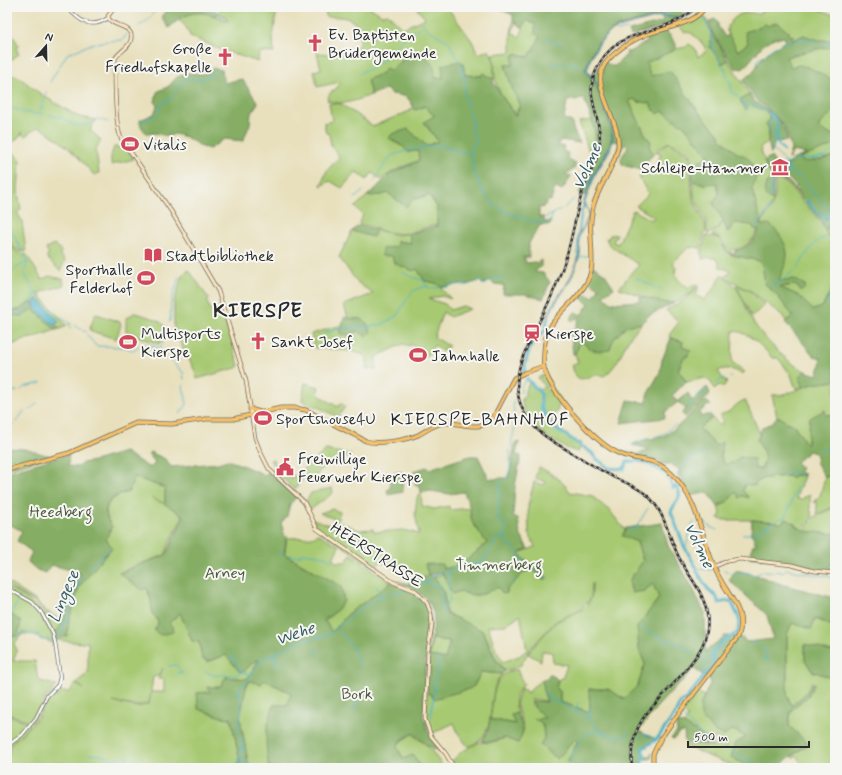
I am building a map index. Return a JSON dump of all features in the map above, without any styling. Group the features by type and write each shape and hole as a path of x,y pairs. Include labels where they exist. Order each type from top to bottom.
{"main road":[{"path":"108,18 115,7"},
{"path":"652,768 655,750 670,724 738,637 741,621 738,609 714,567 692,502 680,482 661,465 651,460 620,454 592,433 572,413 554,389 544,366 546,339 553,321 581,291 589,278 591,266 591,228 593,207 617,149 618,139 601,85 600,76 603,67 616,52 633,41 654,32 691,20 700,14 705,7"},
{"name":"HEERSTRASSE","path":"108,18 113,23 125,28 132,36 129,44 116,59 118,131 121,138 171,211 218,291 246,381 255,438 265,462 276,476 304,502 317,529 393,582 416,591 426,603 431,614 432,625 428,650 424,713 425,722 429,731 454,768"},
{"path":"7,470 69,453 136,423 172,424 206,419 233,419 281,408 302,409 366,441 374,443 387,442 415,436 442,423 465,426 485,424 491,420 497,412 511,381 514,378 525,372 544,366"},
{"path":"250,408 261,412"},
{"path":"714,567 727,560 740,559 792,564 814,571 835,573"}],"street":[{"path":"67,7 82,21 94,23 108,18"},
{"path":"7,586 12,591 32,602 41,612 53,634 60,681 47,696 32,724 22,735 11,743 7,749"}],"green space":[{"path":"172,7 207,7 218,12 217,16 203,13 191,14 169,28 163,20 162,15"},
{"path":"218,7 277,8 273,38 274,53 259,52 258,62 219,49 190,36 186,27 178,19 198,11 228,21 226,17 219,14 220,10"},
{"path":"325,7 369,7 382,15 388,14 403,28 425,18 417,9 418,7 447,7 472,41 478,54 489,50 494,61 494,79 486,76 465,75 463,63 443,78 435,78 411,52 390,71 386,68 384,72 367,80 371,95 355,101 344,103 327,100 330,93 337,88 340,82 317,87 314,71 321,69 317,53 345,53 355,48 359,44 360,36 356,24 350,19 341,17 326,17"},
{"path":"501,7 684,7 681,11 683,15 667,25 631,36 629,31 663,22 661,15 620,26 607,34 593,51 585,70 590,77 593,78 603,60 611,66 615,66 627,54 626,52 629,52 647,42 646,36 665,29 676,44 676,49 646,63 651,76 670,71 700,113 721,136 720,138 737,153 750,160 757,174 752,189 760,218 760,225 769,224 781,237 787,250 787,257 779,281 794,279 805,285 805,288 802,291 795,285 780,287 799,296 813,310 822,307 835,284 835,381 803,387 800,376 805,371 817,375 821,358 814,356 785,322 793,316 776,294 765,284 762,264 760,261 729,254 721,244 728,251 734,254 735,251 750,244 759,230 754,229 752,225 735,223 727,232 723,220 713,203 719,193 717,183 705,184 693,181 692,165 709,156 682,123 680,124 663,111 658,114 655,110 653,110 650,103 639,102 634,99 629,101 646,136 651,142 649,147 654,154 642,166 641,170 623,165 621,158 628,146 625,143 612,166 620,142 612,141 593,175 586,196 579,193 589,172 596,136 584,99 567,101 564,119 572,122 573,129 580,143 560,140 558,145 564,147 563,151 568,153 567,159 576,164 574,169 565,174 571,177 562,190 555,188 551,201 549,200 542,208 539,207 539,217 544,217 544,222 551,221 550,225 540,225 529,243 529,258 523,257 526,263 537,263 541,260 541,267 535,272 543,273 550,282 543,299 525,294 503,294 504,285 493,284 492,280 483,284 479,281 466,285 460,284 440,287 436,283 425,281 417,269 413,271 394,263 392,256 382,256 382,249 397,246 397,241 411,243 409,234 437,226 437,207 429,195 414,199 406,207 388,193 367,196 372,191 374,192 373,191 390,174 419,161 418,151 408,152 402,146 389,138 392,134 408,129 427,146 438,141 424,122 434,116 425,106 415,110 408,99 392,94 386,89 371,95 367,80 384,72 386,68 390,71 416,49 424,54 434,67 435,78 443,78 442,65 460,61 463,63 465,75 482,76 484,73 486,76 494,79 493,82 515,116 520,104 512,88 505,65 513,65 514,54 529,57 540,37 535,33 535,24 526,20 523,28 517,24 517,22 513,21 513,15 500,8 510,9"},
{"path":"764,7 811,7 812,9 817,7 823,11 835,15 835,40 819,40 804,35 791,41 777,22 768,26 766,24 756,28 748,43 738,51 728,34 727,30 729,25 739,15 746,13 758,14"},
{"path":"702,14 711,31 710,47 722,64 728,60 750,94 740,100 746,109 751,105 769,114 768,142 760,147 767,171 770,171 771,178 769,180 769,199 773,201 760,225 744,156 737,153 719,138 721,135 700,113 670,71 651,76 646,63 676,49 686,47 689,44 695,48 698,57 707,50 691,33 684,32 678,25 696,19"},
{"path":"715,19 725,37 729,35 738,51 748,43 745,32 766,24 768,26 778,22 784,29 789,31 789,36 793,35 792,41 804,35 819,40 835,40 835,45 833,47 816,49 786,57 791,67 800,65 808,67 835,81 835,110 819,125 819,128 827,133 835,135 835,145 800,158 801,161 810,161 835,156 835,227 834,222 830,217 829,219 825,217 828,223 828,229 825,228 822,221 787,182 775,176 775,171 779,177 788,181 801,196 796,186 783,172 787,168 786,165 791,163 792,160 806,154 793,151 788,159 791,149 784,126 768,109 757,101 743,80 754,71 760,60 766,54 785,41 785,37 774,38 763,45 744,68 736,69 713,34 709,22"},
{"path":"526,20 535,24 540,37 529,57 517,53 513,56 513,65 505,65 512,88 520,104 515,115 497,86 492,54 511,52 511,34 513,21 516,22 512,32 520,37"},
{"path":"10,30 19,46 16,48 19,54 7,63 7,31"},
{"path":"711,31 728,60 722,64 710,47"},
{"path":"835,45 835,81 800,65 791,68 786,57 816,49"},
{"path":"214,68 222,70 224,83 242,79 258,103 251,113 250,124 243,141 224,139 210,149 202,147 186,137 175,134 168,136 155,133 147,134 141,126 140,120 154,114 157,106 155,102 157,92 169,86 177,77 189,73 203,74"},
{"path":"16,75 42,95 79,117 96,120 90,130 101,140 95,151 99,173 94,175 69,148 39,127 25,137 21,132 22,134 8,147 20,160 18,192 21,210 17,212 22,221 26,252 15,249 7,239 7,78"},
{"path":"750,94 756,102 776,117 785,132 787,141 775,142 771,154 768,142 769,129 766,124 769,120 769,114 751,105 746,110 740,100"},
{"path":"634,99 640,103 642,101 650,103 653,110 662,111 678,120 710,156 692,165 692,159 689,152 669,142 659,148 654,154 649,147 651,142 646,136 629,101"},
{"path":"329,103 341,104 373,126 414,108 416,110 425,106 434,116 424,123 438,141 427,146 392,141 402,146 408,152 419,151 419,160 392,172 381,180 372,173 367,180 356,172 342,188 330,181 321,186 326,172 339,157 331,145 329,134 326,133 324,123 332,121"},
{"path":"835,110 835,135 827,133 819,128 819,124"},
{"path":"592,120 594,126 595,146 591,163 579,122"},
{"path":"668,143 687,153 690,159 693,199 706,228 700,249 697,247 688,248 673,263 676,268 675,272 681,282 688,287 696,284 690,294 679,301 671,303 656,300 619,288 639,265 609,245 606,238 608,239 610,235 617,234 613,242 618,244 633,210 652,220 654,217 636,206 648,194 639,177 643,168 658,168 660,165 658,161 661,154 657,152"},
{"path":"835,145 835,156 814,161 801,161 800,157"},
{"path":"114,147 124,147 134,159 111,165 111,156"},
{"path":"771,157 777,166 773,173 773,201 766,197 764,192 766,185 771,178 770,171 767,171 765,160"},
{"path":"775,180 780,180 786,183 821,222 827,235 835,245 835,284 822,307 813,310 799,296 780,287 795,285 802,291 805,285 779,281 787,252 761,225 774,200"},
{"path":"693,181 705,184 717,183 720,211 723,220 718,228 709,234 707,234 706,220 694,197"},
{"path":"388,193 402,203 429,195 437,207 437,225 403,234 384,231 359,223 363,215 355,207 367,196"},
{"path":"824,217 830,217 834,222 835,244 827,235 825,228 828,229"},
{"path":"724,222 728,232 735,223 752,225 758,230 753,238 744,247 730,250 716,236 712,235"},
{"path":"359,225 376,230 373,237 352,231"},
{"path":"376,230 397,235 409,234 411,243 398,241 392,256 417,269 425,281 436,283 451,299 442,296 429,299 445,304 450,310 463,306 470,309 450,317 443,312 434,337 449,346 442,352 435,345 426,356 411,344 410,346 403,344 376,357 376,370 366,369 367,358 363,355 350,351 314,348 311,334 342,325 340,333 352,336 358,331 366,336 362,319 348,318 344,305 373,294 357,282 339,257 352,231 373,237"},
{"path":"706,236 720,239 731,255 760,261 762,264 765,284 776,294 793,316 786,321 782,315 750,290 725,277 731,271 720,267 717,259 705,258 703,260 701,253"},
{"path":"7,241 15,251 27,255 42,280 49,276 63,279 64,285 39,293 67,326 60,329 34,306 7,312"},
{"path":"55,244 61,251 60,255 65,261 60,271 46,257 49,254 46,249"},
{"path":"593,266 605,274 614,288 603,295 611,303 640,301 640,297 665,303 674,303 648,316 641,324 630,325 625,328 617,335 611,345 610,350 600,351 591,349 581,340 575,354 573,354 571,336 568,333 571,330 574,331 579,319 576,318 573,321 570,319 575,312 581,315 589,304 579,297 583,292 593,298 599,288 589,281"},
{"path":"189,270 209,299 207,302 211,311 221,307 239,366 197,379 194,369 174,331 174,303 182,275"},
{"path":"721,275 737,289 756,327 768,341 783,356 805,371 800,378 803,386 796,389 791,375 778,358 772,358 750,337 733,331 732,362 745,372 741,374 739,372 727,369 718,371 727,382 723,387 719,385 714,389 711,382 704,378 687,382 678,371 683,359 689,355 682,345 683,342 670,337 672,331 679,322 666,310 678,304 693,293 698,285 696,295 704,300 715,287"},
{"path":"736,285 750,291 765,304 752,317"},
{"path":"32,301 34,306 60,329 56,330 32,309 21,318 18,315 7,318 7,312 19,310"},
{"path":"32,309 56,330 22,340 7,348 7,317 18,314 21,318"},
{"path":"134,313 159,321 165,327 165,334 159,344 126,332 126,319"},
{"path":"97,314 120,322 121,325 116,339 91,331 90,328 95,315"},
{"path":"344,317 363,320 366,322 371,332 366,336 358,331 352,336 340,334"},
{"path":"633,323 641,324 629,339 618,360 608,373 604,376 599,375 581,379 577,377 574,373 572,365 578,362 575,354 581,340 589,349 611,342 628,325"},
{"path":"671,338 683,342 682,346 691,351 683,359 678,370 687,382 672,396 678,402 665,412 665,418 621,423 628,400 647,403 647,395 660,372 662,360"},
{"path":"545,374 551,384 545,388 548,391 553,388 563,403 557,408 558,410 550,419 554,425 577,442 582,443 578,452 560,445 541,432 527,415 523,406 522,397 525,397 525,391 529,384 528,382 530,380 534,386 540,390 544,385 538,378"},
{"path":"835,381 835,414 826,415 825,410 809,437 807,445 794,425 786,422 780,417 777,417 772,395 783,395 813,384"},
{"path":"305,383 319,387 317,394 338,407 341,403 345,407 338,417 302,400"},
{"path":"707,387 710,393 707,398 700,402 685,417 682,414 686,409 678,402 688,393 692,401"},
{"path":"745,400 760,434 757,440 764,454 764,461 761,469 755,469 754,459 740,457 733,463 725,464 721,457 721,443 716,446 699,428 712,418 720,425 724,422 719,416 728,412"},
{"path":"706,401 711,405 707,406 699,413 702,417 705,415 711,415 712,418 699,428 716,446 722,442 721,457 725,464 733,463 740,457 754,459 755,469 761,469 764,461 763,451 757,440 762,427 770,424 777,417 780,417 786,422 794,425 807,445 810,418 825,410 826,415 835,414 835,419 830,421 835,431 835,475 825,477 816,462 817,455 809,451 796,462 801,467 799,472 804,474 804,476 795,475 792,479 788,476 765,478 755,483 755,486 745,484 743,491 749,498 742,496 740,498 736,492 727,502 718,507 708,492 691,496 680,482 683,480 678,475 680,472 678,468 670,464 662,464 652,459 624,454 627,452 638,454 647,451 646,448 632,445 640,441 663,436 673,430 701,403"},
{"name":"Timmerberg","path":"519,442 516,455 521,456 515,486 513,517 518,518 520,534 528,549 519,553 529,565 541,570 547,578 543,580 538,573 533,570 529,570 524,572 507,589 507,593 503,594 498,587 484,594 475,595 460,591 452,594 442,572 429,575 433,578 434,577 444,593 446,613 483,631 495,659 505,671 502,674 481,672 474,686 469,689 434,699 431,694 427,693 428,655 434,624 433,612 431,606 422,595 410,587 396,581 409,584 428,575 425,564 442,564 444,569 461,565 487,543 472,522 469,505 464,492 449,494 430,491 421,493 420,486 415,485 414,471 427,467 429,469 470,456 478,456 489,479 508,478 515,443","holes":["432,639 450,641 445,659 429,656"]},
{"path":"7,448 25,449 50,456 7,469"},
{"path":"326,450 351,455 342,460 323,466 317,475 305,476 294,490 277,472 270,460 273,459 276,467 287,479 297,475"},
{"path":"125,452 148,467 152,467 155,462 148,454 150,452 165,459 171,467 218,463 227,460 265,475 269,472 297,497 290,504 287,516 281,523 286,540 284,554 341,586 344,601 337,610 324,620 332,632 349,613 391,582 418,595 428,608 431,624 426,651 423,717 428,732 442,752 427,745 413,733 400,741 397,747 403,759 413,755 422,768 269,768 266,736 268,722 274,705 287,705 291,693 264,680 261,684 250,681 247,683 240,718 249,768 235,768 240,762 231,718 221,717 198,709 197,693 210,692 208,687 220,687 226,677 247,679 259,660 256,660 243,672 240,672 226,655 208,661 202,658 199,642 192,641 180,613 169,623 172,626 173,632 160,635 154,630 158,624 157,619 152,613 151,601 147,588 142,590 119,573 166,555 184,516 165,504 165,488 134,477 129,491 116,496 111,500 106,508 106,514 112,527 106,539 112,547 79,587 69,621 67,636 55,640 55,634 64,618 74,590 81,576 79,572 51,565 45,573 37,570 28,562 32,552 17,541 22,531 7,523 7,472 69,454 68,466 78,467 82,463"},
{"path":"539,467 564,484 570,492 593,496 610,511 625,530 623,536 637,542 643,561 629,581 632,593 644,591 653,583 659,598 637,627 639,649 645,664 638,685 624,699 608,689 589,689 590,712 560,702 560,691 556,689 558,680 563,677 567,665 553,663 552,652 542,651 541,661 528,654 558,621 583,609 590,599 578,611 556,621 530,649 521,665 505,670 496,659 484,632 446,613 444,593 434,577 443,574 452,594 460,591 475,595 484,594 498,587 503,594 507,593 507,589 524,572 533,571 543,580 541,570 529,565 519,553 535,547 529,533 528,506 534,482 544,485 546,482 535,478","holes":["520,615 527,650 519,656 503,662 496,650 488,626 505,625"]},
{"path":"395,472 402,472 403,492 388,495 387,490 390,489 391,476"},
{"path":"835,475 835,506 817,514 817,502 813,502 820,496 825,477"},
{"path":"804,476 796,498 802,500 810,494 812,517 802,530 794,523 785,521 779,524 778,522 722,520 718,518 721,514 718,508 727,502 736,492 742,496 748,497 743,491 745,484 755,485 755,483 765,478"},
{"path":"133,477 165,488 165,504 152,498 167,505 183,516 165,555 133,566 120,573 147,588 151,601 152,613 157,619 158,624 169,623 180,613 192,641 199,642 202,659 208,662 226,655 240,672 245,670 257,660 260,660 247,679 226,677 220,687 208,687 210,692 197,693 221,717 231,718 240,762 235,768 7,768 11,744 37,719 48,697 52,693 58,696 60,692 69,692 75,684 84,689 76,683 88,673 88,642 82,643 55,640 54,635 56,631 53,633 45,615 38,605 31,599 18,593 7,584 7,582 36,601 46,611 59,619 66,607 79,572 83,580 112,548 106,539 112,527 106,514 108,504 116,497 129,492","holes":["163,668 158,679 164,679 164,692 151,692 150,698 153,677 158,676","150,698 149,704 137,707 113,702 135,706 148,704"]},
{"path":"332,488 333,493 310,510 306,501 311,493"},
{"path":"421,494 422,506 434,509 449,506 450,510 470,508 472,522 487,543 461,565 444,569 426,564 429,575 409,584 411,574 408,569 379,562 377,567 373,566 321,532 315,525 313,519 332,526 335,519 320,513 332,509 340,512 337,521 359,530 373,529 374,532 404,530 419,534 415,514 417,498 418,495"},
{"path":"835,507 835,534 804,531 814,517"},
{"path":"787,519 804,531 835,534 835,564 830,565 831,571 823,571 792,562 748,557 753,545 756,545 751,534 752,520 778,522 779,524"},
{"path":"662,523 668,546 689,581 705,613 705,652 725,636 741,637 747,642 773,639 767,615 729,580 736,570 784,585 835,598 835,627 815,618 811,629 792,623 787,634 787,694 790,703 792,705 801,698 812,682 814,684 808,696 790,712 789,726 808,744 782,764 780,768 751,768 731,757 736,743 746,737 732,729 725,736 715,732 701,717 700,706 711,681 693,668 686,678 677,685 656,708 639,731 656,740 642,750 644,755 649,756 652,753 651,759 642,759 640,762 640,768 574,768 571,763 567,762 577,743 576,738 557,759 540,745 544,738 543,726 538,720 534,719 545,718 534,707 532,701 547,702 543,690 542,680 548,678 549,674 558,680 556,689 560,691 560,702 590,712 589,689 608,689 624,699 638,685 645,664 639,649 637,627 659,598 653,584 644,591 632,593 629,581 643,561 637,542 622,536 626,528"},
{"path":"319,534 339,546 333,559 336,562 346,562 351,554 391,582 349,613 332,633 325,621 344,601 341,586 285,554 287,536 289,538 312,537"},
{"path":"7,587 31,602 39,610 51,632 54,643 43,640 34,635 22,634 14,644 17,650 13,661 35,661 38,680 57,686 46,696 33,722 7,713 7,634 10,638 21,622 7,611"},
{"path":"7,611 21,622 18,635 10,638 7,634"},
{"path":"815,619 835,627 835,653 805,644 805,660 812,671 829,677 835,683 835,768 804,768 797,757 791,757 809,744 789,726 791,712 793,708 808,696 815,684 812,682 801,698 792,705 790,703 787,694 787,634 792,623 811,629"},
{"path":"432,639 450,641 445,659 429,656"},
{"path":"805,644 835,653 835,683 829,677 812,671 805,660"},
{"path":"517,669 524,684 516,697 517,713 511,715 516,724 490,719 495,688 498,681 508,672"},
{"path":"481,672 502,674 494,689 489,724 481,739 477,743 468,747 458,733 454,723 431,734 426,722 427,693 431,693 432,697 474,686"},
{"path":"264,680 291,693 287,705 273,705 268,768 249,768 240,718 247,683 250,681 261,684"},
{"path":"542,680 543,690 547,701 531,699 532,705 546,718 535,719 542,724 544,738 577,737 577,743 567,762 571,763 574,768 455,768 452,761 461,752 480,742 489,743 506,738 518,743 524,729 516,704 521,688 529,693 531,688"},
{"path":"698,692 704,696 700,706 731,729 747,737 731,757 751,768 734,766 685,747 686,744 720,746 725,748 726,746 718,737 713,739 712,742 684,724 688,717 682,711"},
{"path":"517,713 523,731 518,743 505,738 490,742 482,741 488,730 490,719 515,724 511,715"},
{"path":"7,715 30,724 22,734 13,740 7,748"},
{"path":"676,723 684,724 712,742 712,745 685,742 684,732 679,733 674,739 671,738 677,732"},
{"path":"412,734 429,747 444,768 422,768 413,755 404,759 397,747 400,742"}],"water":[{"path":"694,7 681,18 659,17 618,28 609,33 600,43 591,58 587,71 595,79 611,125 613,137 610,150 595,175 585,202 588,211 587,208 583,206 583,203 593,175 608,150 612,137 610,125 595,81 585,71 589,59 599,42 607,34 616,28 661,15 680,17"},
{"path":"589,212 588,220 579,237 580,255 577,264 572,277 552,310 547,324 548,315 554,302 565,287 573,272 579,252 578,235 579,229 580,232"},
{"path":"38,299 58,320 58,323 54,325 34,307 35,300"}],"waterway":[{"path":"167,9 171,7"},
{"path":"208,7 226,21"},
{"path":"699,7 697,9 698,14 704,18 713,44 711,47 726,71 727,78 731,83 731,90 739,97 747,109 751,105 769,112 771,120 769,123 775,138 773,150 793,175 801,177 814,195 822,201 835,225"},
{"path":"139,26 146,22 154,13"},
{"path":"422,23 431,32 450,43 462,65 462,75 465,77 464,97 473,121 471,130 476,137 471,154 473,172 477,177 479,185 491,203 508,213 523,218"},
{"path":"409,33 419,28"},
{"name":"Volme","path":"617,31 627,29"},
{"path":"110,41 123,40 128,32"},
{"path":"401,42 407,35"},
{"path":"757,62 759,58 783,42 794,42 799,39 828,44 835,43"},
{"path":"545,40 562,45"},
{"path":"97,43 108,41"},
{"path":"50,82 67,54 94,43"},
{"path":"359,74 365,70 371,69 377,63 384,60 399,43"},
{"path":"551,64 559,63"},
{"path":"561,63 579,66"},
{"path":"141,122 155,116 162,103 170,99 180,84 186,79 203,79 216,73"},
{"path":"41,110 46,92"},
{"path":"7,106 26,113 43,114"},
{"path":"770,113 777,121 778,144 784,151"},
{"path":"50,115 62,118 75,126 92,124 98,119 108,122"},
{"path":"418,149 442,146 458,152 466,152 470,154"},
{"path":"374,181 392,155 416,149"},
{"path":"786,164 796,159 825,157 831,151 835,151"},
{"path":"769,197 772,193 772,183"},
{"path":"355,198 363,191"},
{"path":"564,208 574,199"},
{"path":"806,200 816,211 831,218"},
{"path":"579,231 582,209 585,206"},
{"path":"756,227 771,207"},
{"path":"524,218 535,222 550,222 553,214 560,210"},
{"path":"819,213 825,226"},
{"path":"546,217 553,214"},
{"path":"7,224 22,250"},
{"path":"828,232 835,227"},
{"path":"829,235 835,231"},
{"name":"Volme","path":"577,254 578,235"},
{"path":"772,285 777,284 797,269 818,240 827,237"},
{"path":"22,253 28,263 24,272 32,287 43,302 56,314 71,324"},
{"path":"579,257 588,256"},
{"path":"7,273 27,262"},
{"path":"403,273 423,280 427,286"},
{"path":"169,322 171,303 179,277"},
{"path":"474,283 480,281 483,285 495,279 504,278"},
{"path":"636,278 662,291"},
{"path":"831,292 832,284 835,281"},
{"path":"441,287 445,288 455,285 465,285"},
{"path":"409,296 413,291 420,288 428,286 429,288 438,288"},
{"path":"7,316 19,314 26,310 31,304 36,293"},
{"path":"826,303 831,293"},
{"path":"324,333 343,328 368,327 383,324 397,316 408,297"},
{"name":"Volme","path":"525,373 525,365 529,351 535,340 545,331 547,320"},
{"path":"69,323 70,328"},
{"path":"79,328 86,332"},
{"path":"87,335 96,346 124,347 134,351 139,345"},
{"path":"179,337 184,336"},
{"path":"167,339 176,338"},
{"path":"151,345 160,348 165,340"},
{"path":"142,344 151,345 152,348"},
{"path":"152,349 156,355 170,360 183,372 184,379"},
{"path":"716,383 724,378"},
{"name":"Wehe","path":"521,393 521,386 527,379"},
{"name":"Volme","path":"527,379 541,394 541,407 549,423 558,431 592,453 608,468 624,469 627,462 639,461 667,474 673,488 677,487 679,491 679,498 671,512 684,546 709,591 716,596 719,603 731,601 739,618 738,632 724,640 712,653 714,660 713,665 687,698 680,703 675,714 657,739 642,749 645,756 642,762 642,768"},
{"path":"21,390 24,387 41,383"},
{"path":"180,414 187,404 184,385"},
{"path":"688,407 698,395 704,393 708,389"},
{"path":"7,392 17,391"},
{"name":"Wehe","path":"513,401 514,414"},
{"path":"30,410 37,403"},
{"path":"16,422 24,411"},
{"path":"7,426 13,424"},
{"name":"Wehe","path":"506,480 510,469 510,451 515,425"},
{"path":"654,437 665,433 675,425"},
{"path":"636,444 648,438"},
{"path":"830,445 835,442"},
{"path":"819,451 830,447 835,447"},
{"path":"681,481 682,480 677,475 679,471 694,456 705,453"},
{"path":"778,519 784,518 801,476 795,472 784,474"},
{"name":"Wehe","path":"425,582 436,574 438,575 451,570 465,569 468,566 475,565 485,559 498,537 506,537 504,527 506,525 498,520 497,517 500,493 499,484 503,481"},
{"name":"Volme","path":"672,487 678,484"},
{"path":"628,529 635,529 648,508"},
{"path":"701,521 702,520 710,527 717,530"},
{"path":"690,530 694,522"},
{"path":"743,534 753,534 774,522"},
{"path":"685,549 690,532"},
{"path":"505,538 506,542 513,547 528,566 542,576 548,577"},
{"name":"Lingese","path":"88,568 110,549"},
{"path":"289,555 299,556 303,553 325,556 331,561"},
{"path":"278,554 284,554"},
{"path":"696,567 699,569 712,570"},
{"path":"724,570 734,575 739,575 746,572 755,575 764,571 783,572 786,569 835,578"},
{"path":"448,572 449,593"},
{"name":"Lingese","path":"57,639 61,635 64,624 67,622 73,597 82,577"},
{"path":"511,584 515,580"},
{"name":"Wehe","path":"415,585 424,583"},
{"path":"425,583 441,586 442,606 444,612"},
{"path":"377,587 380,597"},
{"name":"Wehe","path":"234,768 238,763 239,757 241,757 242,752 239,750 241,749 240,747 243,746 240,740 241,736 236,730 242,709 240,707 243,702 241,698 238,697 238,691 241,690 240,687 251,676 259,662 263,661 264,658 269,657 270,653 274,654 279,650 289,648 297,642 327,635 334,631 356,612 373,601 381,597 406,590"},
{"path":"446,607 450,600 449,595"},
{"path":"7,628 9,617 20,598"},
{"path":"639,626 660,638 684,646 694,654"},
{"name":"Lingese","path":"7,637 12,634 18,637 23,632 30,635 36,632 41,640 48,639 53,642"},
{"path":"342,632 344,638"},
{"path":"346,639 352,646 360,667"},
{"path":"750,641 757,645"},
{"path":"762,647 766,652 768,662"},
{"path":"316,648 317,656"},
{"path":"273,654 274,659 280,656 287,664"},
{"path":"231,655 241,672"},
{"path":"765,661 766,656"},
{"path":"701,659 704,657 714,659"},
{"path":"431,717 434,683 439,658"},
{"path":"274,659 273,660 279,669"},
{"path":"706,665 712,660"},
{"path":"169,666 176,665 182,673"},
{"path":"702,673 705,666"},
{"path":"205,671 213,675 236,675 243,671"},
{"path":"244,672 251,675"},
{"path":"177,673 182,673"},
{"path":"544,691 550,700 560,703 589,718"},
{"path":"352,714 357,702"},
{"path":"576,711 578,703"},
{"path":"591,707 589,718 596,726 598,731"},
{"path":"680,714 708,739 708,741 714,744"},
{"path":"567,768 571,756 585,734 598,731 620,738"},
{"path":"621,738 623,735 629,734"},
{"path":"643,736 645,734 655,738 659,737"},
{"name":"Wehe","path":"242,748 244,748 245,751"},
{"path":"730,751 762,768"},
{"path":"89,754 103,755 112,760 117,758 130,758"},
{"path":"242,758 248,764 246,768"},
{"path":"116,768 120,764 116,762 119,759"},
{"path":"133,759 157,767"},
{"name":"Wehe","path":"238,768 244,761"},
{"path":"158,767 178,768"}],"railway":[{"path":"632,768 632,746 638,727 646,714 691,663 706,636 708,625 704,602 678,555 660,511 654,503 640,490 598,469 544,436 526,416 518,395 517,383 522,358 557,284 569,246 584,186 598,153 600,139 599,128 592,92 592,82 595,72 601,61 611,49 622,41 673,23 696,7"}],"place":[{"name":"Ev. Baptisten Brüdergemeinde","path":"315,43"},
{"name":"Große Friedhofskapelle","path":"225,57"},
{"name":"Vitalis","path":"130,144"},
{"name":"Schleipe-Hammer","path":"780,167"},
{"name":"Stadtbibliothek","path":"153,255"},
{"name":"Sporthalle Felderhof","path":"146,278"},
{"name":"Kierspe","path":"532,333"},
{"name":"Sankt Josef","path":"258,341"},
{"name":"Multisports Kierspe","path":"128,342"},
{"name":"Jahnhalle","path":"418,355"},
{"name":"Sportshouse4U","path":"263,418"},
{"name":"Freiwillige Feuerwehr Kierspe","path":"285,467"}],"district":[{"name":"KIERSPE","path":"258,310"},
{"name":"KIERSPE-BAHNHOF","path":"480,419"}],"park label":[{"name":"Heedberg","path":"61,511"},
{"name":"Arney","path":"225,572"},
{"name":"Bork","path":"357,693"}]}
